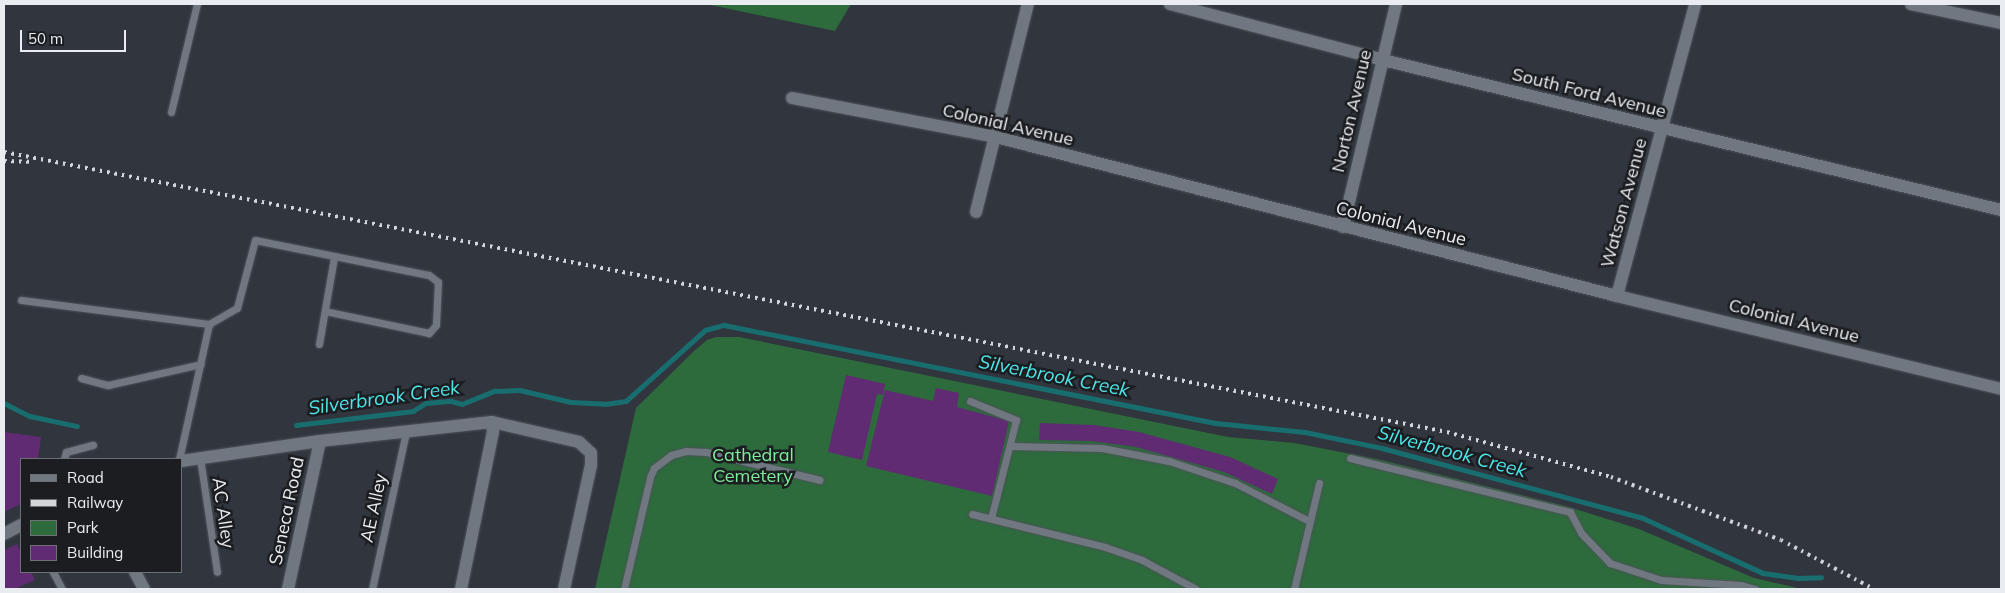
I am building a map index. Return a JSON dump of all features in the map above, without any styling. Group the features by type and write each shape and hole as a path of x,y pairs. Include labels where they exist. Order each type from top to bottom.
{"street":[{"path":"976,212 1028,4"},
{"name":"South Ford Avenue","path":"1170,4 1383,60 2001,210"},
{"name":"Norton Avenue","path":"1343,227 1396,4"},
{"name":"Watson Avenue","path":"1617,296 1695,4"},
{"path":"1911,4 2001,23"},
{"name":"Colonial Avenue","path":"792,98 996,137 1617,296 2001,389"},
{"path":"182,460 320,441 492,422 579,442 591,453 564,589"},
{"path":"461,589 494,432 492,422"},
{"name":"Seneca Road","path":"288,589 320,441"},
{"path":"4,534 20,526"},
{"path":"136,573 144,589"}],"lane":[{"path":"171,112 197,4"},
{"path":"21,300 209,324 237,308 255,240 429,275 438,282 436,325 429,333 325,311"},
{"path":"319,344 334,257"},
{"path":"180,458 209,324"},
{"path":"81,378 108,385 201,364"},
{"path":"970,402 1014,416 1016,425 1012,446 991,518"},
{"name":"AE Alley","path":"372,589 406,432"},
{"path":"64,458 66,452 94,445"},
{"path":"1012,446 1102,448 1169,461 1235,483 1309,521"},
{"path":"624,589 650,477 654,468 672,455 706,452 820,480"},
{"name":"AC Alley","path":"200,458 216,572"},
{"path":"1350,458 1570,512 1581,533 1610,563 1661,580 1741,585 1755,589"},
{"path":"1294,589 1319,484"},
{"path":"972,514 1133,557 1196,589"},
{"path":"54,573 62,589"}],"green space":[{"path":"706,4 851,4 835,31"},
{"name":"Cathedral Cemetery","path":"716,337 739,337 1228,437 1294,443 1377,459 1569,507 1639,529 1754,578 1802,589 595,589 636,408 693,352 707,340"}],"building":[{"path":"846,375 885,384 883,395 877,394 862,460 828,452"},
{"path":"936,388 959,393 957,407 1009,421 992,496 866,466 885,390 933,401"},
{"path":"1040,423 1094,425 1139,432 1230,457 1278,479 1272,494 1224,472 1136,447 1091,441 1039,440"},
{"path":"4,432 41,437 38,458 20,458 20,504 4,512"},
{"path":"17,544 20,551 20,573 32,573 35,580 15,589 4,589 4,550"}],"waterway":[{"name":"Silverbrook Creek","path":"296,425 413,411 426,403 451,401 462,404 495,391 520,390 571,402 605,404 626,401 705,330 724,325 1216,423 1305,432 1382,448 1643,518 1763,573 1798,578 1821,577"},
{"name":"Silverbrook Creek","path":"4,403 30,416 77,426"}],"railway":[{"path":"4,152 1447,432 1611,477 1781,540 1874,589"},
{"path":"4,161 29,162"}]}
